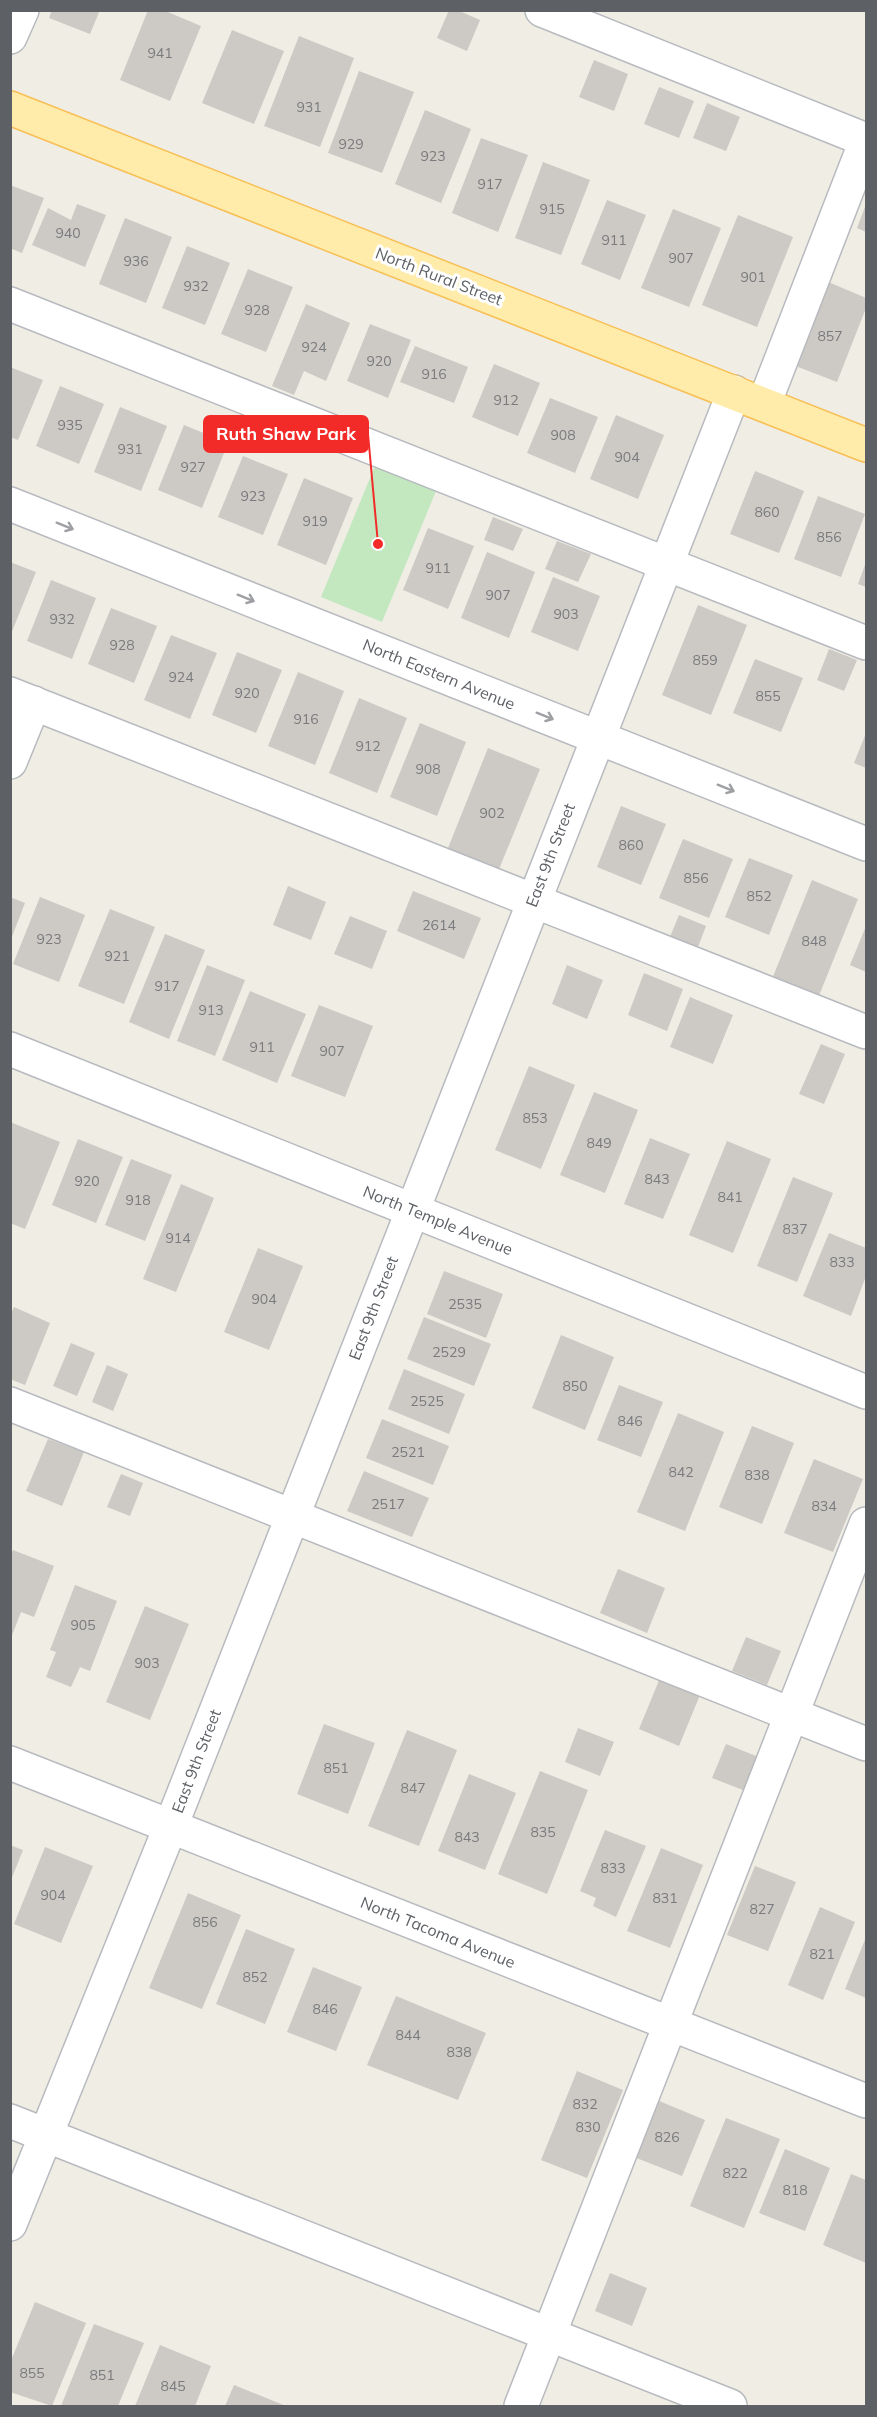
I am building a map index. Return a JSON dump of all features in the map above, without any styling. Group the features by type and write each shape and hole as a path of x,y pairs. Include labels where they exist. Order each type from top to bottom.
{"main road":[{"name":"North Rural Street","path":"10,108 867,445"}],"street":[{"path":"10,37 21,10"},
{"path":"542,10 867,141 764,404"},
{"path":"10,304 867,643"},
{"name":"East 9th Street","path":"10,2224 170,1826 596,736 734,392"},
{"name":"North Eastern Avenue","path":"10,504 867,843"},
{"path":"10,762 22,699 867,1032"},
{"name":"North Temple Avenue","path":"10,1049 867,1392"},
{"path":"10,1404 867,1744"},
{"path":"521,2406 867,1524"},
{"name":"North Tacoma Avenue","path":"10,1762 867,2101"},
{"path":"10,2121 730,2406"}],"green space":[{"path":"375,466 436,491 382,622 321,597"}],"building":[{"path":"52,10 100,10 90,34 49,18"},
{"path":"148,10 163,10 201,26 170,101 120,80"},
{"path":"449,10 457,10 480,20 467,51 437,38"},
{"path":"232,30 284,51 254,124 202,103"},
{"path":"299,36 354,58 320,147 264,126"},
{"path":"594,60 628,74 614,111 579,97"},
{"path":"359,71 414,92 382,173 328,153"},
{"path":"659,87 694,101 679,138 644,124"},
{"path":"707,103 740,117 726,151 693,138"},
{"path":"425,110 471,129 441,203 395,184"},
{"path":"481,138 528,155 498,232 452,213"},
{"path":"543,162 590,180 561,255 515,238"},
{"path":"10,185 44,198 22,253 10,248"},
{"path":"607,200 646,215 620,280 581,264"},
{"path":"77,204 106,215 85,267 32,245 48,208 71,220"},
{"path":"866,204 866,232 857,228"},
{"path":"673,209 721,228 689,307 641,288"},
{"path":"738,215 793,237 757,327 702,305"},
{"path":"125,218 172,237 146,303 99,284"},
{"path":"187,246 230,263 205,325 162,308"},
{"path":"248,269 293,287 266,352 221,334"},
{"path":"826,281 866,298 866,308 837,382 793,365"},
{"path":"306,304 350,323 326,381 304,371 294,395 272,386"},
{"path":"370,324 411,340 388,398 347,381"},
{"path":"415,346 468,367 454,403 400,382"},
{"path":"494,364 540,383 518,436 472,417"},
{"path":"10,367 43,380 18,440 10,437"},
{"path":"60,386 104,404 79,464 36,446"},
{"path":"550,398 598,417 575,473 527,453"},
{"path":"120,407 167,426 141,491 94,472"},
{"path":"616,415 664,435 638,499 590,479"},
{"path":"184,425 228,443 202,508 158,490"},
{"path":"243,456 288,474 263,535 218,517"},
{"path":"755,471 804,491 779,553 730,534"},
{"path":"304,478 353,498 326,565 277,545"},
{"path":"818,496 865,514 841,577 794,559"},
{"path":"493,517 523,529 513,551 484,540"},
{"path":"428,528 474,546 448,609 403,590"},
{"path":"557,541 591,554 578,582 545,569"},
{"path":"487,552 535,572 509,638 461,618"},
{"path":"10,562 36,572 11,634 10,634"},
{"path":"866,562 866,587 858,584"},
{"path":"553,577 600,596 578,651 531,632"},
{"path":"51,580 96,598 72,659 27,641"},
{"path":"698,605 747,625 711,715 662,695"},
{"path":"111,608 157,626 134,683 88,664"},
{"path":"171,635 217,653 190,719 144,700"},
{"path":"829,649 857,660 844,691 817,680"},
{"path":"237,652 282,670 256,733 212,715"},
{"path":"755,659 803,678 781,732 733,713"},
{"path":"298,672 344,691 315,765 268,746"},
{"path":"359,698 407,718 377,793 329,773"},
{"path":"420,723 466,742 437,816 390,797"},
{"path":"866,733 866,768 854,763"},
{"path":"488,748 540,769 495,879 444,858"},
{"path":"621,806 666,824 641,885 597,867"},
{"path":"683,839 733,859 709,918 659,898"},
{"path":"749,858 793,875 769,935 725,917"},
{"path":"812,880 858,899 816,1003 770,984"},
{"path":"288,886 326,902 311,940 273,925"},
{"path":"413,891 481,918 464,959 397,931"},
{"path":"10,897 25,903 11,939 10,939"},
{"path":"40,897 85,915 59,982 13,964"},
{"path":"110,909 155,927 124,1004 78,986"},
{"path":"679,915 706,926 695,955 667,944"},
{"path":"350,916 387,931 372,969 334,954"},
{"path":"866,926 866,972 850,965"},
{"path":"165,934 205,950 169,1039 129,1022"},
{"path":"207,965 245,980 215,1056 177,1041"},
{"path":"567,965 603,980 587,1019 552,1004"},
{"path":"644,973 683,989 667,1031 628,1015"},
{"path":"250,991 306,1014 277,1083 222,1060"},
{"path":"690,997 733,1015 713,1064 670,1047"},
{"path":"319,1005 373,1026 345,1097 291,1076"},
{"path":"821,1044 845,1054 824,1104 799,1094"},
{"path":"529,1066 575,1085 541,1169 495,1150"},
{"path":"594,1092 638,1110 605,1193 560,1175"},
{"path":"10,1122 60,1142 25,1229 10,1223"},
{"path":"650,1138 690,1154 663,1219 624,1204"},
{"path":"78,1139 123,1157 96,1223 52,1205"},
{"path":"727,1141 771,1159 733,1253 689,1235"},
{"path":"131,1159 172,1175 145,1241 105,1225"},
{"path":"793,1177 833,1193 797,1282 757,1266"},
{"path":"181,1184 214,1198 176,1292 143,1279"},
{"path":"829,1233 866,1248 866,1276 851,1316 803,1296"},
{"path":"258,1248 303,1266 269,1350 224,1332"},
{"path":"444,1271 503,1294 486,1338 427,1314"},
{"path":"14,1307 50,1323 25,1385 10,1379 10,1316"},
{"path":"424,1317 491,1344 474,1386 407,1359"},
{"path":"561,1335 614,1357 585,1430 532,1408"},
{"path":"71,1343 95,1353 77,1396 53,1386"},
{"path":"107,1365 128,1374 113,1411 92,1402"},
{"path":"404,1369 465,1394 449,1434 388,1409"},
{"path":"619,1385 663,1402 641,1457 597,1440"},
{"path":"678,1413 724,1432 685,1531 637,1512"},
{"path":"382,1419 449,1446 433,1485 366,1458"},
{"path":"752,1426 794,1443 762,1524 719,1507"},
{"path":"48,1439 84,1452 62,1506 26,1491"},
{"path":"814,1459 863,1479 833,1552 784,1533"},
{"path":"364,1471 429,1498 412,1537 347,1511"},
{"path":"121,1474 143,1483 130,1516 107,1507"},
{"path":"13,1550 54,1566 34,1617 21,1612 11,1638 10,1557"},
{"path":"618,1569 665,1588 647,1633 600,1613"},
{"path":"75,1585 117,1601 90,1671 80,1667 71,1687 46,1677 56,1652 50,1650"},
{"path":"145,1606 189,1624 150,1720 106,1702"},
{"path":"746,1637 781,1651 767,1685 732,1671"},
{"path":"660,1678 700,1695 679,1746 639,1729"},
{"path":"324,1724 375,1743 348,1814 297,1794"},
{"path":"578,1728 614,1742 600,1776 565,1762"},
{"path":"407,1730 457,1750 419,1846 368,1826"},
{"path":"726,1744 761,1758 748,1792 712,1778"},
{"path":"540,1771 588,1790 547,1894 498,1874"},
{"path":"469,1774 516,1793 485,1870 438,1851"},
{"path":"605,1830 646,1846 616,1917 593,1906 596,1898 580,1891"},
{"path":"10,1845 23,1850 11,1880 10,1880"},
{"path":"45,1847 93,1866 61,1943 14,1924"},
{"path":"661,1848 703,1865 670,1948 627,1931"},
{"path":"755,1866 796,1882 768,1951 727,1935"},
{"path":"188,1893 241,1915 202,2009 149,1988"},
{"path":"820,1907 855,1922 823,2000 788,1985"},
{"path":"246,1929 295,1949 265,2024 216,2004"},
{"path":"866,1937 866,1998 845,1989"},
{"path":"313,1967 362,1987 336,2051 287,2032"},
{"path":"396,1996 486,2033 458,2100 367,2065"},
{"path":"577,2071 623,2090 587,2178 541,2160"},
{"path":"652,2098 705,2120 682,2176 629,2155"},
{"path":"726,2118 780,2139 744,2228 690,2206"},
{"path":"785,2149 830,2168 805,2231 759,2213"},
{"path":"851,2174 866,2180 866,2263 823,2245"},
{"path":"610,2273 647,2288 632,2326 595,2311"},
{"path":"35,2302 86,2323 52,2406 10,2392 10,2363"},
{"path":"94,2324 144,2343 118,2406 61,2406"},
{"path":"160,2345 211,2366 195,2406 135,2406"},
{"path":"234,2385 286,2406 225,2406"}],"place":[{"name":"Ruth Shaw Park","path":"378,544"}]}
